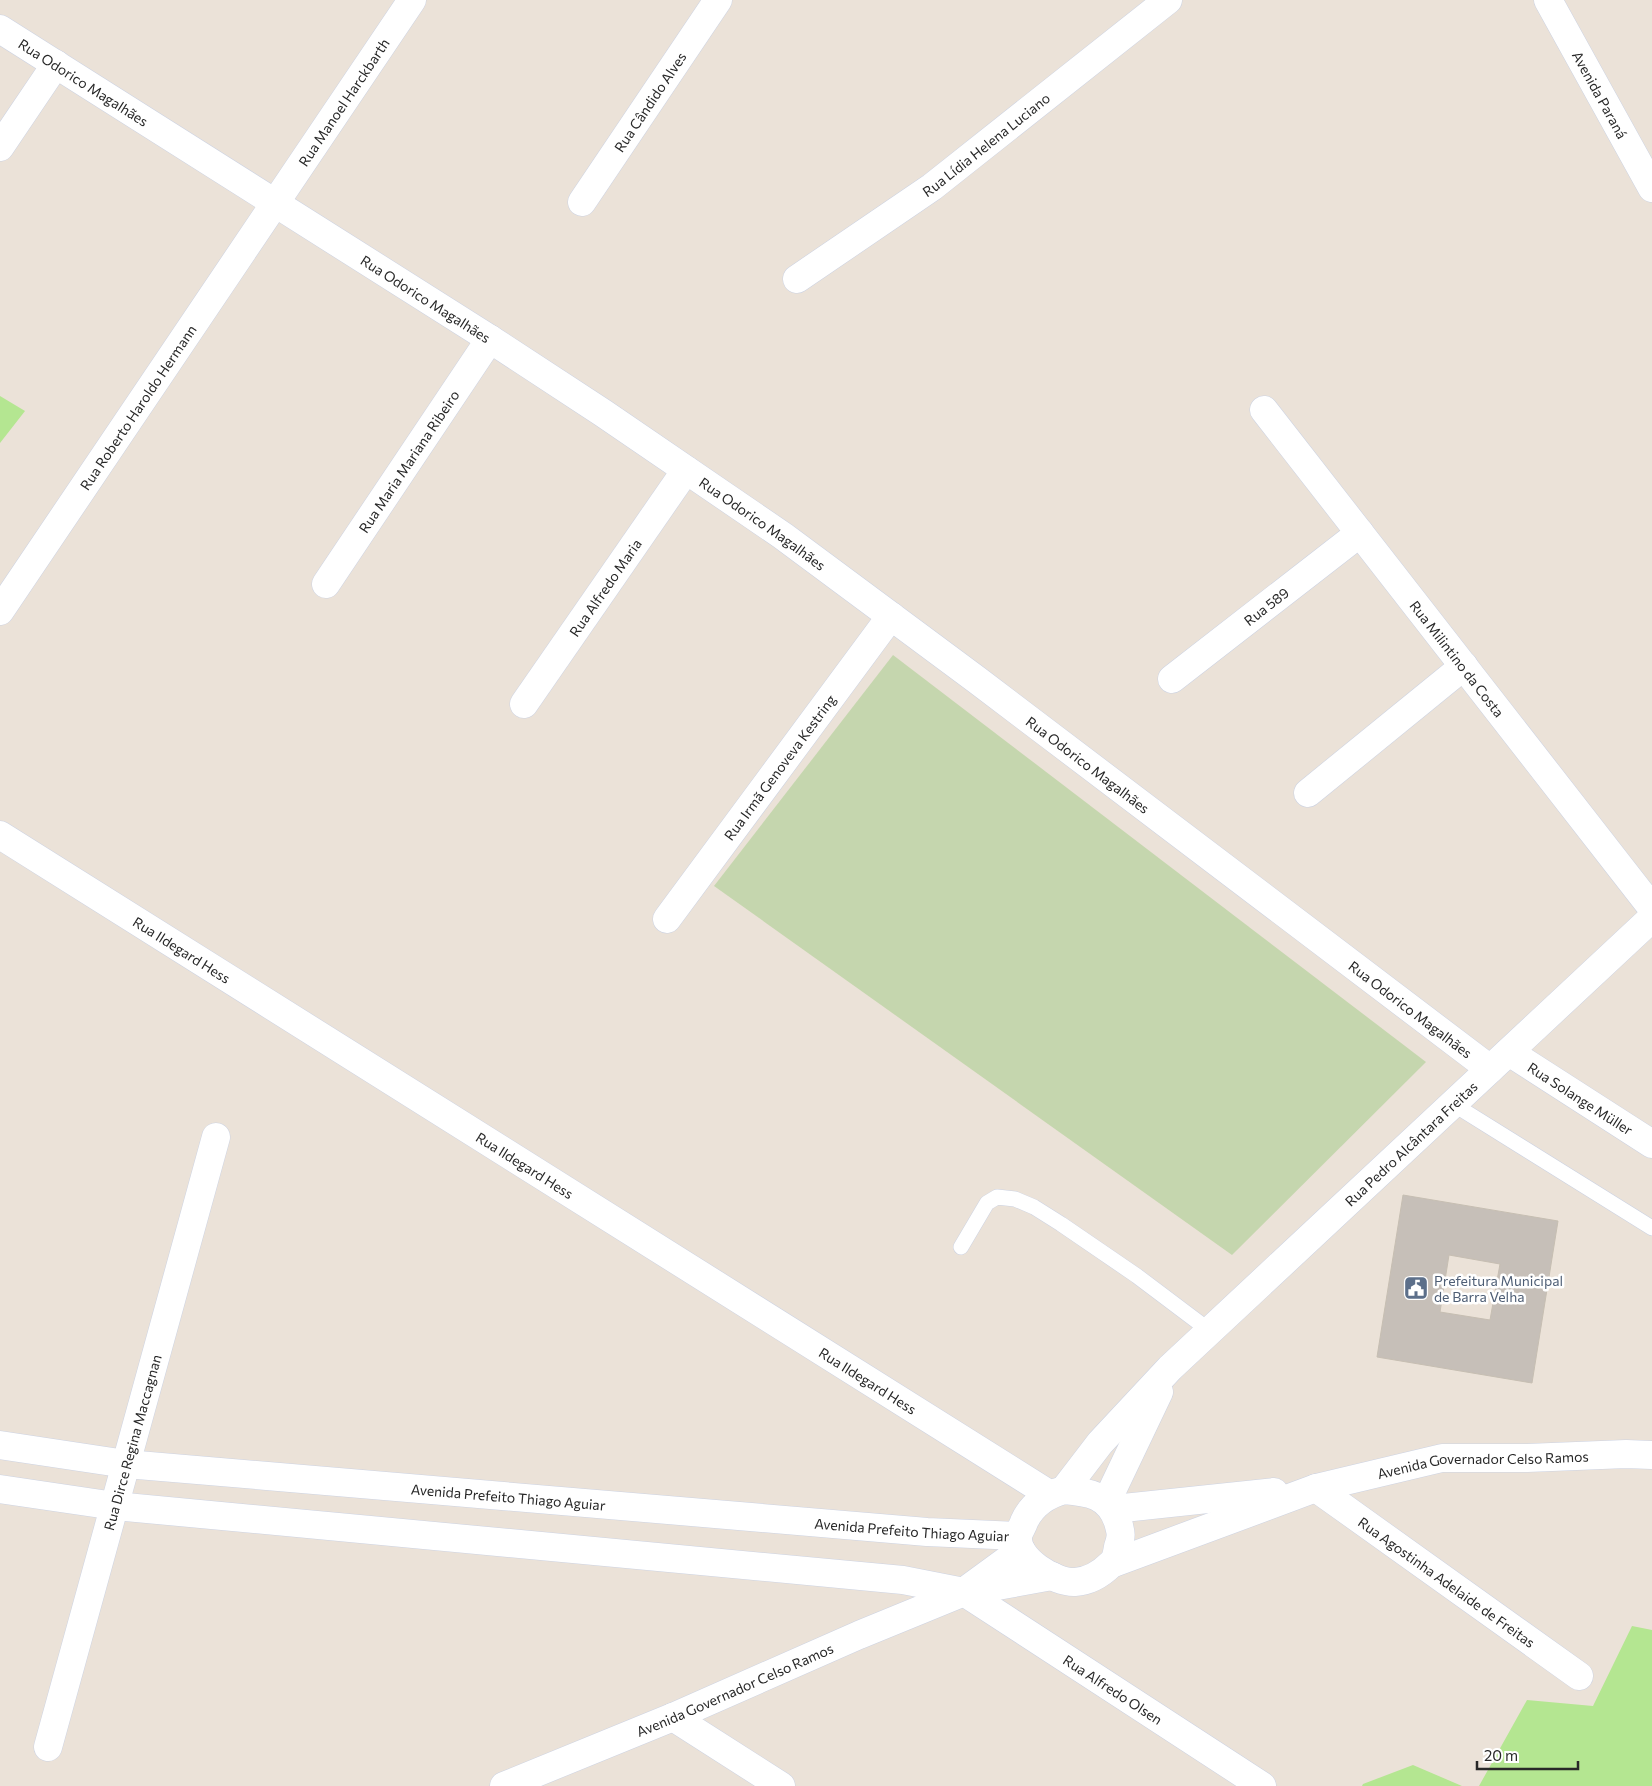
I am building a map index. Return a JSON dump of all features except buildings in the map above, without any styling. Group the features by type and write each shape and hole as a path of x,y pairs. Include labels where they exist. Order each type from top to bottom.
{"street":[{"name":"Rua Manoel Harckbarth","path":"275,203 412,0"},
{"name":"Rua Cândido Alves","path":"582,202 718,0"},
{"name":"Rua Lídia Helena Luciano","path":"797,279 932,187 1168,0"},
{"name":"Avenida Paraná","path":"1548,0 1652,188"},
{"name":"Rua Odorico Magalhães","path":"0,29 490,339 783,536 1500,1061"},
{"path":"0,147 56,64"},
{"name":"Rua Roberto Haroldo Hermann","path":"0,611 275,203"},
{"name":"Rua Maria Mariana Ribeiro","path":"326,584 490,339"},
{"name":"Rua Milintino da Costa","path":"1264,410 1652,908"},
{"name":"Rua Alfredo Maria","path":"524,704 686,470"},
{"name":"Rua 589","path":"1172,679 1360,533"},
{"name":"Rua Irmã Genoveva Kestring","path":"667,919 891,616"},
{"path":"1308,794 1464,666"},
{"name":"Rua Ildegard Hess","path":"0,835 1057,1492"},
{"name":"Rua Pedro Alcântara Freitas","path":"1057,1492 1170,1368 1652,918"},
{"name":"Rua Solange Müller","path":"1500,1061 1652,1144"},
{"name":"Rua Dirce Regina Maccagnan","path":"48,1747 216,1137"},
{"name":"Rua Pedro Alcântara Freitas","path":"1110,1505 1170,1368"},
{"name":"Avenida Prefeito Thiago Aguiar","path":"0,1445 126,1464 917,1531 1020,1543"},
{"name":"Avenida Governador Celso Ramos","path":"1114,1562 1316,1488 1442,1458 1527,1458 1626,1454 1652,1456"},
{"name":"Avenida Governador Celso Ramos","path":"1110,1505 1316,1488"},
{"name":"Rua Agostinha Adelaide de Freitas","path":"1316,1488 1579,1676"},
{"path":"0,1489 115,1506 894,1579 964,1592"},
{"path":"1086,1491 1110,1505 1122,1536 1114,1562 1096,1577 1074,1582 1052,1576 1034,1566 1020,1543 1028,1512 1057,1492 1086,1491"},
{"name":"Avenida Governador Celso Ramos","path":"964,1592 1020,1543"},
{"name":"Avenida Governador Celso Ramos","path":"504,1786 673,1717 859,1635 964,1592 1052,1576"},
{"name":"Rua Alfredo Olsen","path":"964,1592 1262,1786"},
{"path":"673,1717 781,1786"}],"lane":[{"path":"1453,1104 1652,1228"},
{"path":"961,1248 987,1203 997,1197 1015,1199 1034,1207 1094,1245 1210,1330"}],"green space":[{"path":"0,396 25,411 0,443"},
{"path":"893,655 1426,1062 1232,1255 714,886"},
{"path":"1632,1626 1652,1630 1652,1786 1479,1786 1527,1700 1593,1706"},
{"path":"1413,1765 1462,1786 1362,1786 1363,1784"}],"place":[{"name":"Prefeitura Municipal de Barra Velha","path":"1416,1288"}]}
